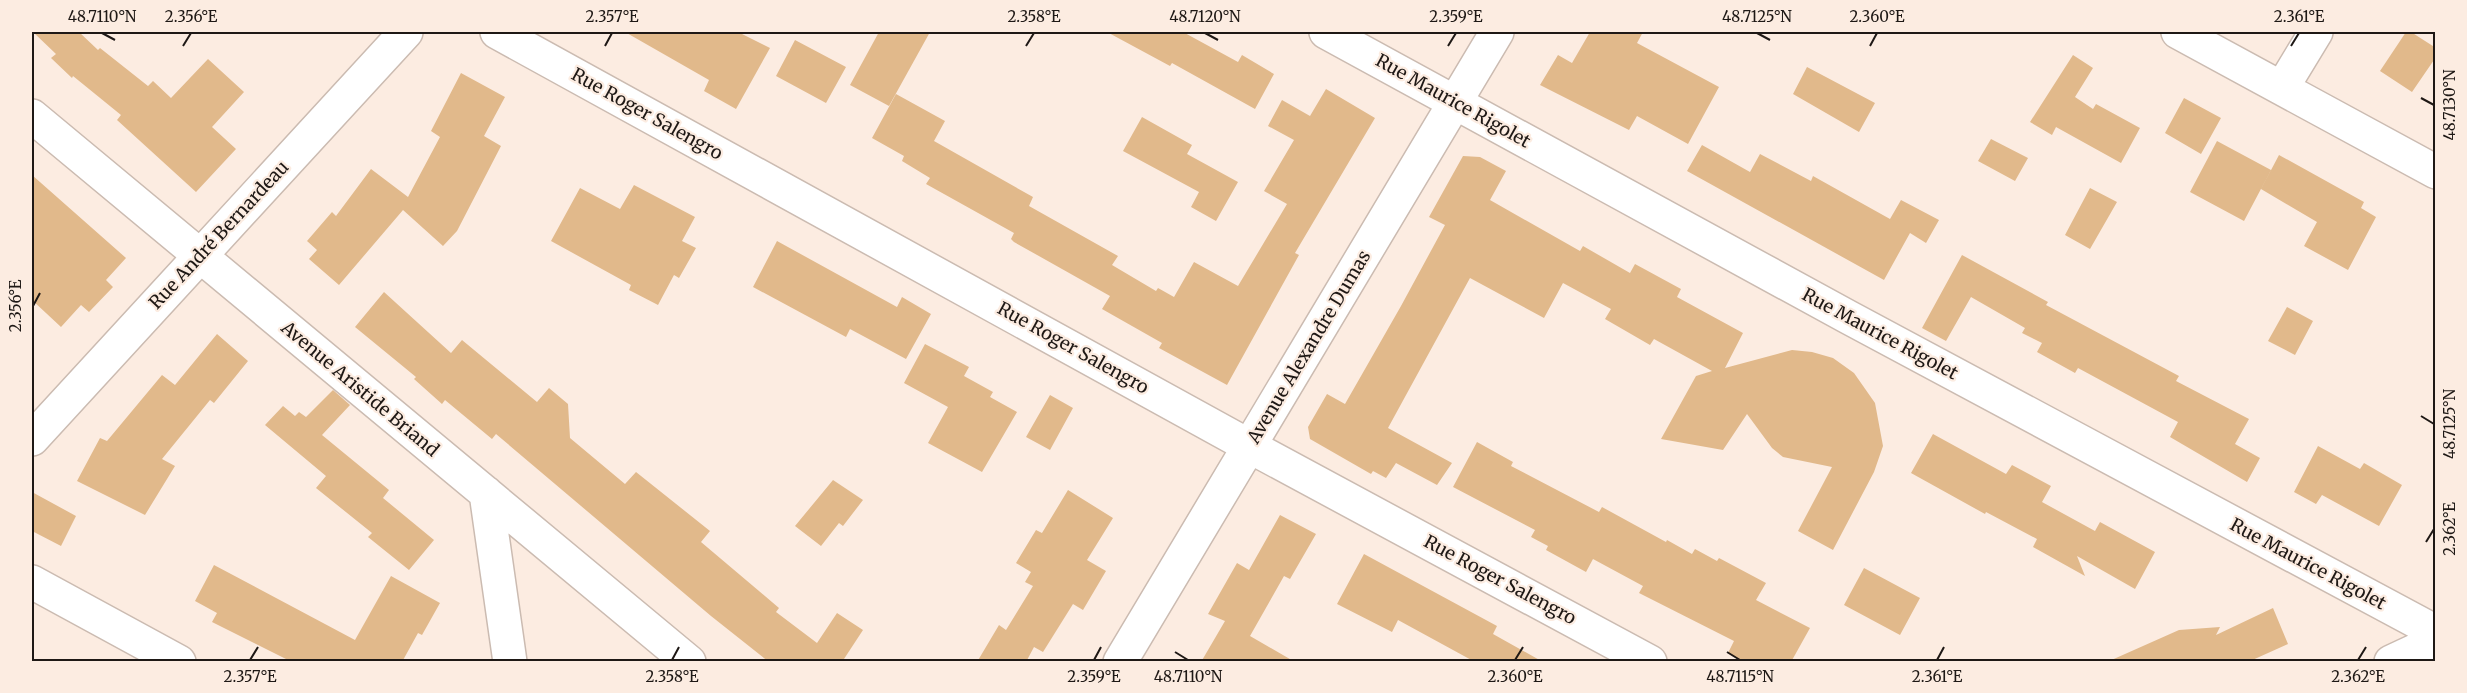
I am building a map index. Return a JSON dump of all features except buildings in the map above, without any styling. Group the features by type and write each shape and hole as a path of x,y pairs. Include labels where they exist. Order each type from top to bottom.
{"street":[{"name":"Rue André Bernardeau","path":"32,439 406,32"},
{"name":"Rue Roger Salengro","path":"497,32 1249,446 1650,662"},
{"name":"Rue Maurice Rigolet","path":"1326,32 1848,317 2436,632"},
{"name":"Avenue Alexandre Dumas","path":"1120,662 1497,32"},
{"path":"2178,32 2436,172"},
{"path":"2282,88 2316,32"},
{"name":"Avenue Aristide Briand","path":"32,116 689,662"},
{"path":"486,493 510,662"},
{"path":"32,582 178,662"},
{"path":"2391,662 2436,641"}]}
